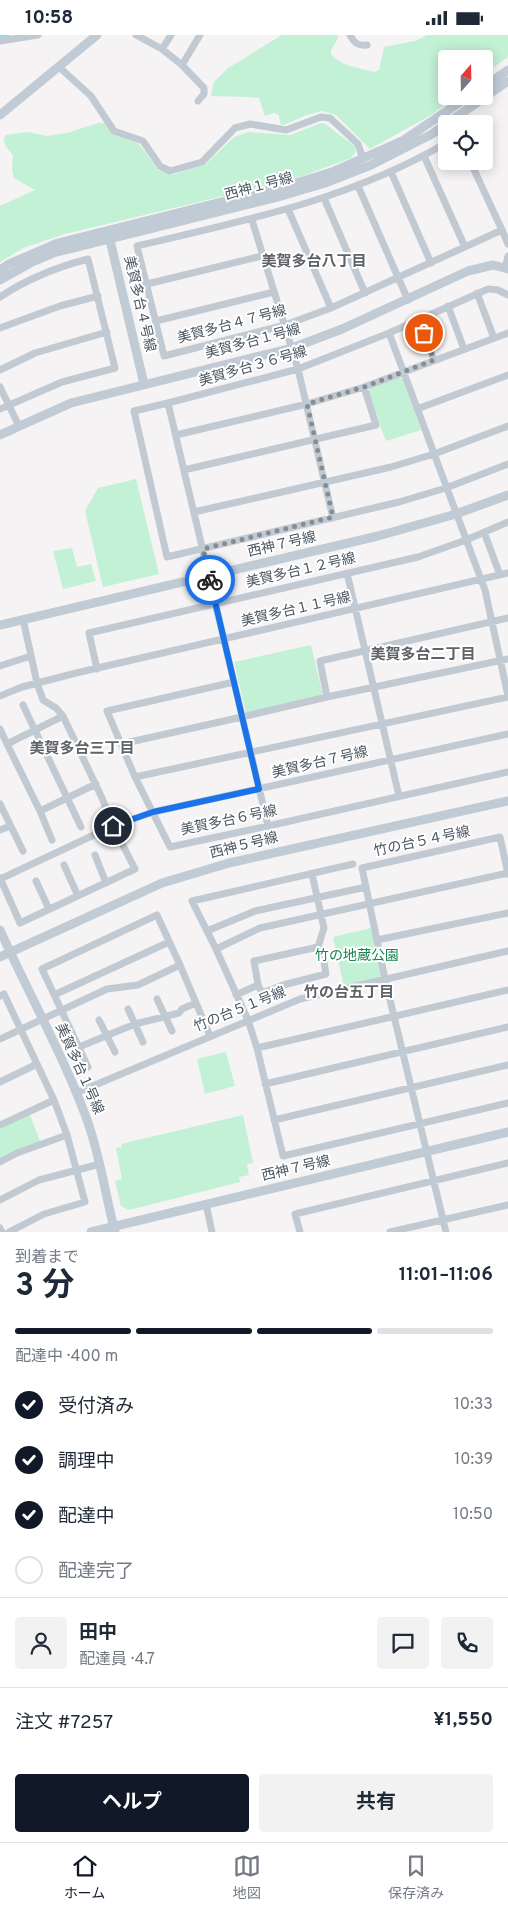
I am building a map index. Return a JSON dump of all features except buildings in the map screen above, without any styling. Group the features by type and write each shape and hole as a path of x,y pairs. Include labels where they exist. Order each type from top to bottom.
{"street":[{"path":"0,41 38,35"},
{"path":"0,115 97,35"},
{"path":"136,35 162,49 182,65 204,88 204,94 198,101"},
{"path":"162,49 171,35"},
{"path":"182,65 200,35"},
{"path":"350,35 353,42 367,45"},
{"path":"59,67 91,96 114,131 144,141 160,166 170,171 202,162 235,128 250,124 286,130 321,117 330,118 358,144 363,159"},
{"path":"493,81 508,71"},
{"name":"西神１号線","path":"0,280 32,262 53,253 278,197 325,183 371,165 432,134 508,81"},
{"name":"西神１号線","path":"0,270 9,264 58,243 290,185 332,172 404,140 456,105"},
{"name":"美賀多台４７号線","path":"438,148 391,172 324,198 252,219 137,246 164,356 285,325 331,309 502,230"},
{"path":"424,156 465,247"},
{"path":"474,170 508,244"},
{"path":"391,172 432,263"},
{"path":"358,186 408,300"},
{"path":"324,198 365,293"},
{"path":"288,209 331,309"},
{"path":"252,219 298,369 333,517"},
{"name":"美賀多台４号線","path":"108,231 144,384"},
{"path":"147,284 262,256"},
{"path":"506,269 508,256"},
{"path":"0,297 13,288 58,267 88,259 115,368 62,382 0,409"},
{"name":"美賀多台１号線","path":"0,435 71,403 292,348 342,329 468,271 493,265 506,269"},
{"name":"美賀多台３６号線","path":"203,549 167,557 134,411 298,369 389,333 488,289 498,290 508,295"},
{"path":"156,321 274,292"},
{"path":"477,293 494,338"},
{"path":"0,329 60,306 98,296"},
{"path":"448,306 464,349"},
{"path":"418,319 434,360"},
{"path":"0,369 35,353 106,332"},
{"path":"135,777 508,696 504,660 481,579 389,333"},
{"path":"176,435 307,404 364,387 508,333"},
{"path":"417,409 508,375"},
{"path":"0,387 19,426"},
{"path":"184,470 376,425 364,387"},
{"path":"168,403 268,827"},
{"path":"194,512 391,467 434,454 508,426"},
{"path":"203,549 399,502 446,488 508,464"},
{"name":"西神７号線","path":"0,625 378,536 456,514 508,495"},
{"name":"美賀多台１２号線","path":"97,669 89,633 418,557 466,540 508,522"},
{"path":"484,532 500,575"},
{"path":"347,573 354,610 399,796"},
{"name":"美賀多台１１号線","path":"0,695 37,683 508,573"},
{"path":"326,697 320,661 508,618"},
{"path":"0,879 20,923 135,869 113,826 96,784 64,716 56,708 43,700 37,683 23,619"},
{"path":"0,666 31,656"},
{"path":"121,744 326,697 504,660"},
{"name":"美賀多台６号線","path":"234,682 107,711 135,777 170,847 268,827 508,772"},
{"path":"23,705 81,827"},
{"path":"7,745 64,716"},
{"path":"0,729 52,840"},
{"name":"美賀多台７号線","path":"0,879 113,826 153,812 508,734"},
{"path":"40,811 96,784"},
{"name":"西神５号線","path":"0,957 162,883 229,863 508,801"},
{"path":"0,804 23,851"},
{"path":"0,830 10,826"},
{"name":"竹の台５４号線","path":"446,1232 385,979 362,868 500,837 508,873"},
{"path":"95,855 106,883"},
{"path":"64,865 78,896"},
{"path":"353,865 192,901 248,1020 257,1048 283,1156 508,1103"},
{"path":"216,949 260,928 508,873"},
{"path":"312,874 324,928 318,947 326,974 283,985 262,993 258,985 254,961 318,947"},
{"path":"36,881 49,909"},
{"path":"207,931 255,911 366,887"},
{"path":"377,940 508,913"},
{"path":"88,1067 42,969 157,915 210,1036"},
{"name":"美賀多台１号線","path":"0,930 86,1118 100,1164 114,1229"},
{"path":"54,995 169,942"},
{"name":"竹の台５１号線","path":"76,1093 300,999 508,951"},
{"path":"0,1039 107,989 138,985 180,965"},
{"path":"236,995 258,985"},
{"path":"257,1048 508,990"},
{"path":"0,996 4,994 54,1100 67,1135 85,1202 44,1214 9,1232"},
{"path":"157,999 172,1031"},
{"path":"79,1047 135,1024 179,1013 182,1009 196,1003"},
{"path":"128,1009 143,1042"},
{"path":"99,1020 115,1052"},
{"path":"266,1084 508,1027"},
{"path":"0,1082 37,1064"},
{"path":"274,1120 508,1065"},
{"path":"0,1125 54,1100"},
{"name":"西神７号線","path":"91,1232 114,1229 206,1204 508,1132"},
{"path":"0,1162 17,1153 67,1135"},
{"path":"300,1232 295,1214 508,1163"},
{"path":"0,1200 39,1180 100,1164"},
{"path":"206,1204 212,1232"},
{"path":"390,1232 508,1205"},
{"path":"0,1228 2,1232"}],"green space":[{"path":"282,35 337,35 338,38 331,50 331,54 335,58 345,64 374,72 379,70 384,47 415,41 427,35 508,35 508,57 493,68 493,50 438,50 438,105 444,105 433,114 370,149 336,115 322,111 304,116 284,125 280,124 279,115 274,113 265,116 259,98 211,96 214,82 228,68"},
{"path":"98,123 105,123 113,134 137,143 158,170 172,175 206,164 234,137 248,132 290,135 321,123 356,147 355,153 351,158 294,179 65,234 23,248 0,262 0,206 35,190 14,178 12,169 13,156 4,141 6,135 28,132 47,136 67,133"},
{"path":"399,377 402,378 421,430 386,441 368,393 370,388"},
{"path":"136,479 159,574 103,587 85,511 98,488"},
{"path":"72,548 77,567 91,564 96,581 63,589 53,551"},
{"path":"311,645 323,696 246,713 234,662"},
{"name":"竹の地蔵公園","path":"371,928 381,976 380,978 344,987 333,937"},
{"path":"226,1052 235,1086 205,1094 197,1059"},
{"path":"30,1115 40,1141 0,1158 0,1128"},
{"path":"243,1115 253,1163 247,1164 249,1175 239,1177 240,1182 129,1210 121,1206 115,1181 122,1179 116,1148 122,1147 121,1144"}],"waterway":[{"path":"0,36 6,35"}],"way so far":[{"path":"210,580 203,549 333,517 307,404 364,387 434,360 424,333"}],"district":[{"name":"美賀多台八丁目","path":"314,262"},
{"name":"美賀多台二丁目","path":"423,655"},
{"name":"美賀多台三丁目","path":"82,749"},
{"name":"竹の台五丁目","path":"349,993"}],"route":[{"path":"113,826 153,812 259,789 210,580"}]}
